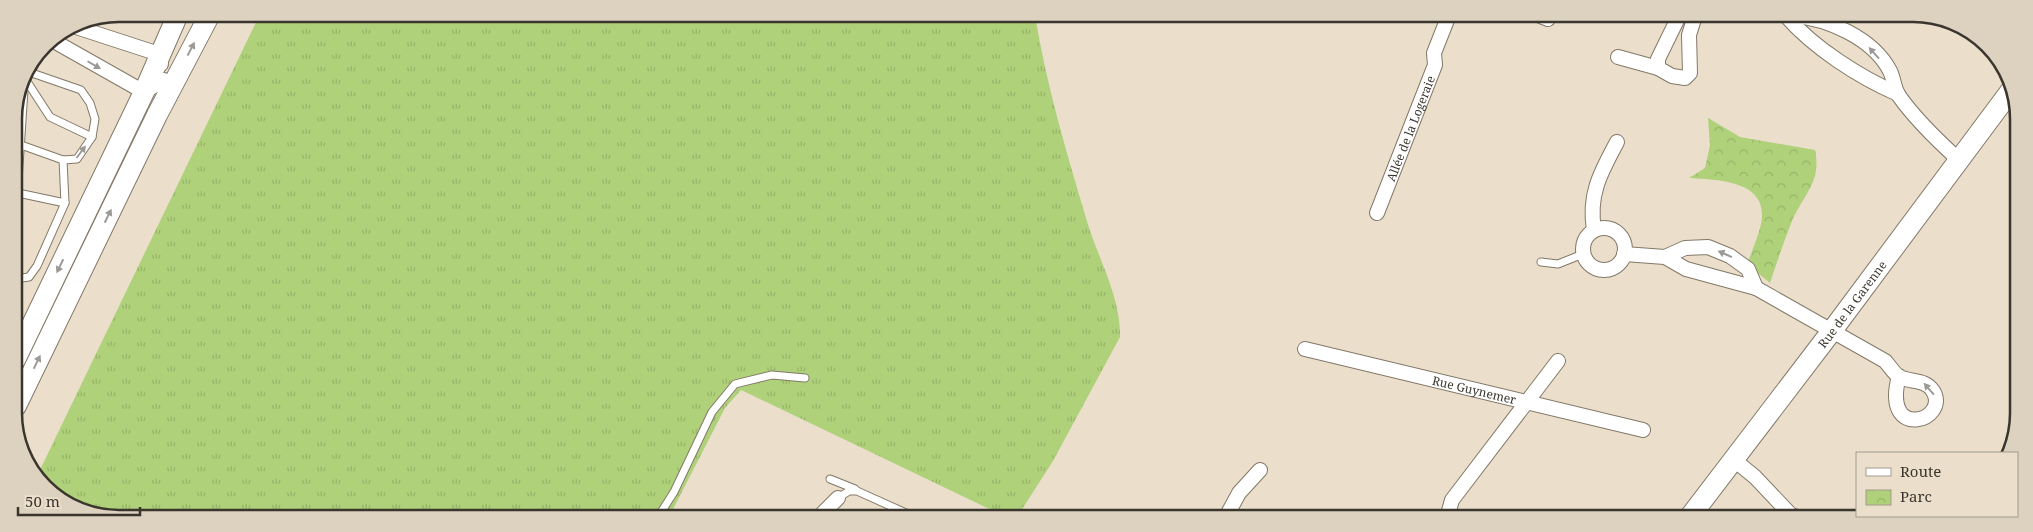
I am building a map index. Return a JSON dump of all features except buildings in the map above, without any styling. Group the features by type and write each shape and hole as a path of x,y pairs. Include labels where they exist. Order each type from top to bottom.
{"main road":[{"path":"22,345 144,92 174,22"},
{"path":"22,393 168,82 205,22"},
{"name":"Rue de la Garenne","path":"1696,509 2007,96"}],"street":[{"name":"Allée de la Logeraie","path":"1376,213 1435,65 1434,53 1447,22"},
{"path":"1658,68 1658,59 1676,22"},
{"path":"1618,57 1658,68 1672,76 1684,78 1690,73 1689,35 1693,22"},
{"path":"1791,22 1798,30 1869,82 1898,94"},
{"path":"1824,22 1838,26 1870,47 1889,70 1898,94 1936,140 1960,160"},
{"path":"59,44 144,92 168,82 159,54 85,30"},
{"path":"1594,230 1591,214 1596,180 1617,142"},
{"path":"1600,228 1614,230 1623,240 1624,254 1617,265 1604,270 1591,266 1583,254 1584,240 1594,230 1600,228"},
{"path":"1665,258 1686,248 1708,247 1730,256 1748,269 1756,288"},
{"path":"1624,254 1665,258 1686,269 1756,288 1885,361 1898,376"},
{"name":"Rue Guynemer","path":"1305,349 1643,430"},
{"path":"1449,509 1452,500 1558,361"},
{"path":"1734,459 1755,477 1786,509"},
{"path":"1230,509 1239,493 1260,470"},
{"path":"827,510 838,498"}],"lane":[{"path":"23,146 63,160 77,159 92,137 94,119 90,103 81,90 35,74"},
{"path":"29,85 50,117 92,137"},
{"path":"22,278 29,277 37,266 65,203 63,160"},
{"path":"23,194 65,203"},
{"path":"1540,262 1558,264 1583,254"},
{"path":"663,510 674,492 712,412 735,384 772,375 806,378"},
{"path":"830,479 899,510"},
{"path":"838,498 849,491 858,490"}],"green space":[{"path":"256,22 1036,22 1057,117 1071,168 1117,307 1120,337 1053,461 1022,509 990,510 741,390 725,408 673,510 120,510 101,508 71,496 51,481 41,468"},
{"path":"1708,118 1740,137 1815,150 1816,171 1814,180 1792,221 1770,283 1747,264 1761,224 1762,209 1758,199 1750,191 1739,185 1689,178 1705,168 1710,145"}]}
